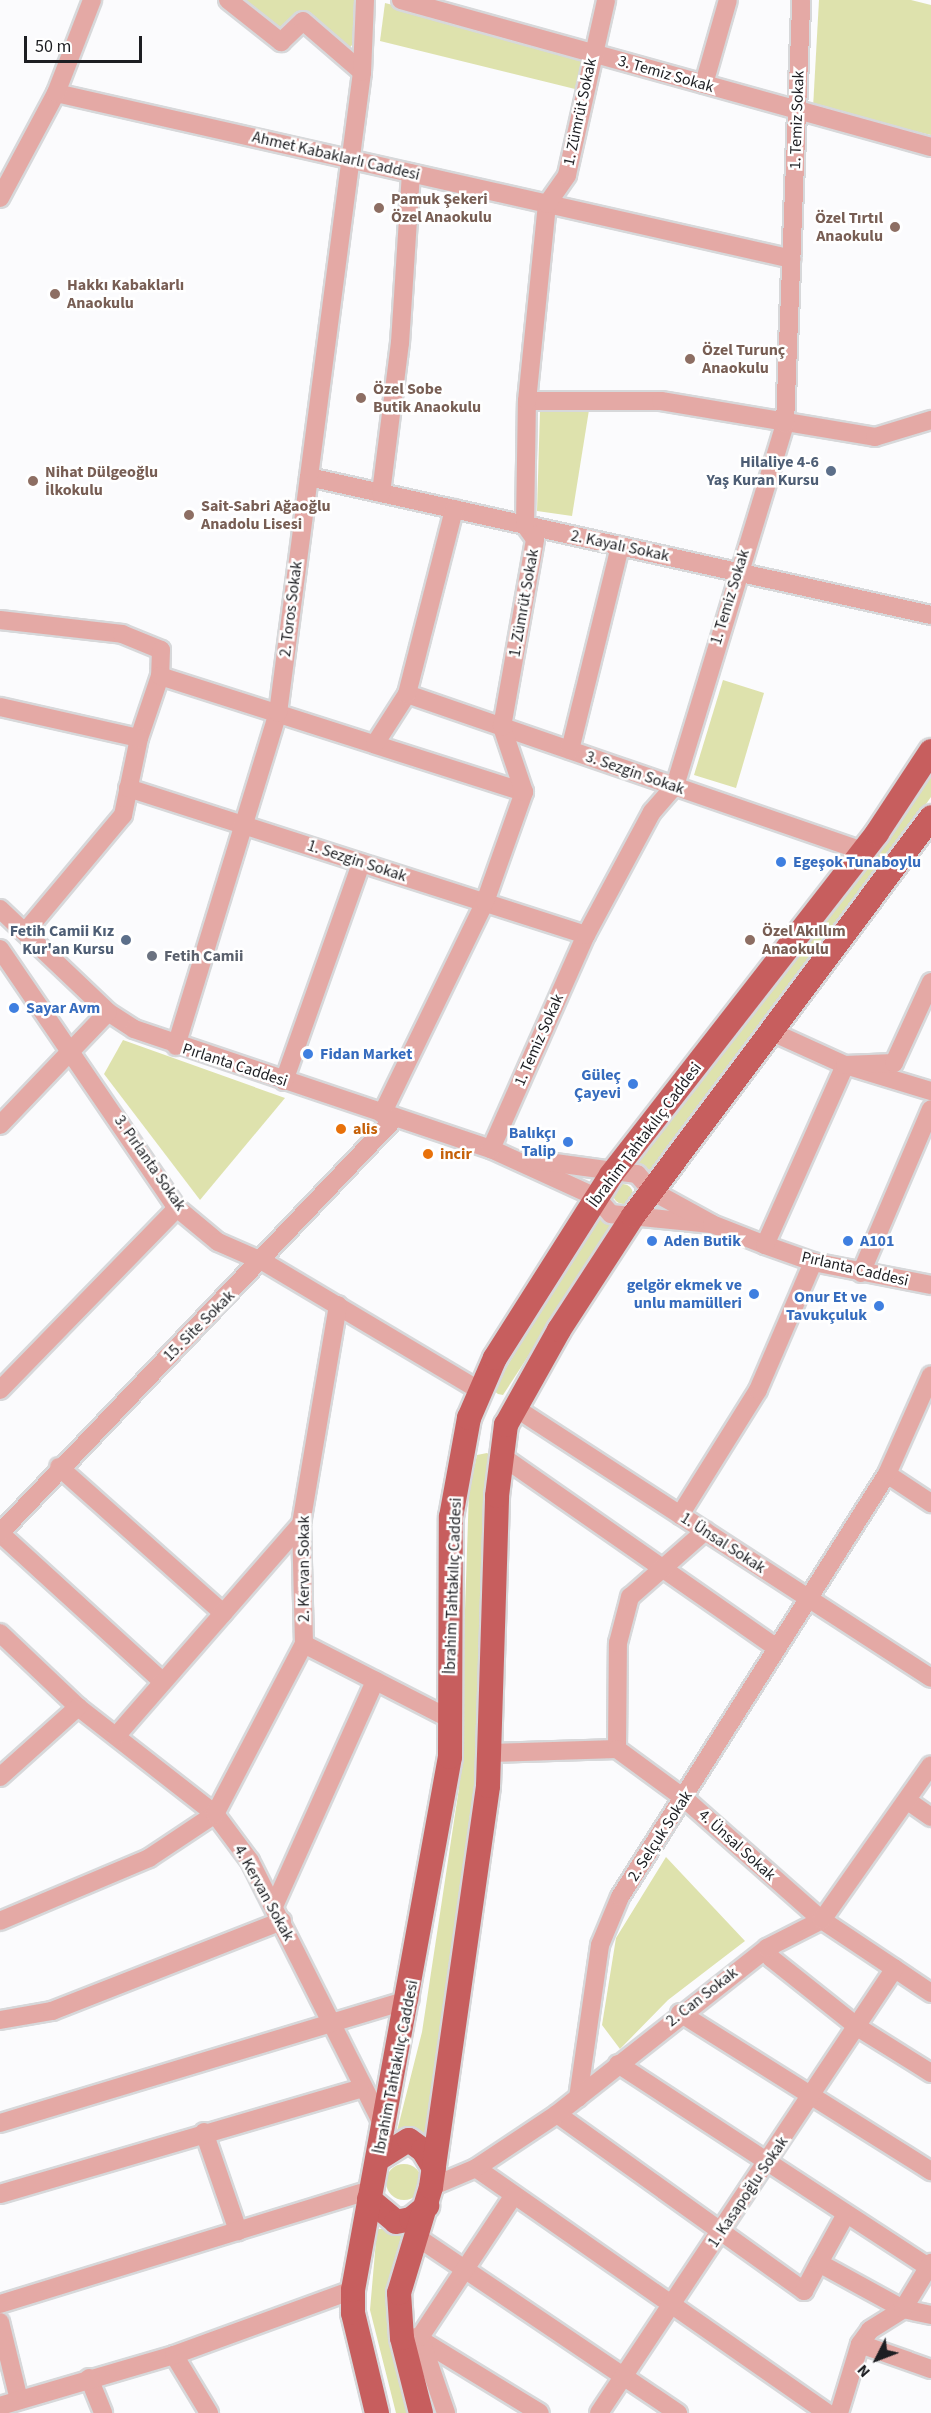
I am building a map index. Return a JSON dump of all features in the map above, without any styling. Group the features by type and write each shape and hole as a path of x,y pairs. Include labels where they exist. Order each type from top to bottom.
{"main road":[{"name":"İbrahim Tahtakılıç Caddesi","path":"377,2413 353,2313 353,2290 410,1999 450,1757 451,1517 461,1448 479,1390 611,1175 863,851 931,751"},
{"path":"421,2413 411,2337 399,2293 431,2187 491,1753 497,1496 502,1457 514,1407 633,1216 931,817"},
{"path":"479,1390 514,1407"},
{"path":"370,2194 396,2222 411,2219 431,2187 423,2150 409,2140 378,2159"}],"street":[{"path":"0,198 56,93 93,0"},
{"path":"228,0 281,42 303,21 362,72"},
{"name":"2. Toros Sokak","path":"176,1046 278,713 362,72 365,0"},
{"name":"3. Temiz Sokak","path":"401,0 931,147"},
{"name":"1. Zümrüt Sokak","path":"524,792 502,727 536,539 525,525 527,401 547,204 567,174 592,53 606,0"},
{"path":"704,84 728,0"},
{"name":"1. Temiz Sokak","path":"499,1152 586,935 652,812 675,786 737,572 785,424 801,0"},
{"name":"Ahmet Kabaklarlı Caddesi","path":"56,93 792,259"},
{"path":"381,493 400,343 411,173"},
{"path":"527,401 662,401 785,424 875,437 931,420"},
{"name":"2. Kayalı Sokak","path":"309,477 931,615"},
{"path":"375,744 407,694 454,510"},
{"path":"570,750 620,546"},
{"path":"0,620 122,634 161,650 160,676 140,738 123,815 24,932"},
{"path":"160,676 524,792 485,902 389,1116"},
{"name":"3. Sezgin Sokak","path":"407,694 863,851"},
{"path":"0,707 140,738"},
{"name":"1. Sezgin Sokak","path":"128,788 586,935"},
{"path":"284,1082 361,863"},
{"name":"Pırlanta Caddesi","path":"0,909 108,1012 176,1046 499,1152 611,1175 637,1174 652,1191 712,1224 765,1245 813,1262 931,1285"},
{"name":"3. Pırlanta Sokak","path":"0,949 73,1048 177,1208 218,1242 264,1262 479,1390"},
{"path":"845,1065 894,1063 931,982"},
{"path":"0,1125 108,1012"},
{"path":"770,1030 845,1065 931,1090"},
{"path":"765,1245 845,1065"},
{"path":"861,1273 931,1109"},
{"name":"15. Site Sokak","path":"0,1533 59,1467 264,1262 389,1116"},
{"name":"Pırlanta Caddesi","path":"499,1152 596,1197 611,1214 712,1224"},
{"path":"0,1390 177,1208"},
{"path":"680,1515 758,1390 813,1262"},
{"name":"2. Kervan Sokak","path":"215,1814 304,1644 301,1524 338,1305"},
{"name":"2. Selçuk Sokak","path":"578,2098 600,1945 620,1897 684,1799 807,1598 887,1474 931,1375"},
{"name":"1. Ünsal Sokak","path":"514,1407 931,1678"},
{"path":"502,1457 777,1648"},
{"path":"59,1467 223,1613"},
{"path":"887,1474 931,1503"},
{"path":"117,1735 301,1524"},
{"path":"491,1753 617,1749 618,1643 630,1597 705,1531"},
{"path":"0,1533 163,1682"},
{"name":"4. Kervan Sokak","path":"0,1633 78,1707 117,1735 215,1814 278,1913 327,2024 360,2089 385,2130"},
{"path":"304,1644 450,1719"},
{"path":"0,2020 52,2011 278,1913 375,1681"},
{"path":"0,1777 78,1707"},
{"name":"4. Ünsal Sokak","path":"617,1749 684,1799 822,1920 931,1993"},
{"name":"2. Can Sokak","path":"431,2187 476,2168 557,2114 680,2013 766,1948 822,1920 908,1801 931,1765"},
{"path":"908,1801 931,1816"},
{"path":"0,1921 149,1858 215,1814"},
{"path":"766,1948 771,1958 859,2028 931,2073"},
{"name":"1. Kasapoğlu Sokak","path":"599,2413 859,2028 895,1968"},
{"path":"0,2123 410,1999"},
{"path":"680,2013 931,2171"},
{"path":"618,2064 846,2214 930,2265 903,2309 870,2330 860,2344 839,2413"},
{"path":"0,2194 204,2132 360,2089"},
{"path":"557,2114 720,2234 804,2291 846,2214"},
{"path":"204,2132 238,2231"},
{"path":"476,2168 827,2413"},
{"path":"0,2304 238,2231 370,2194"},
{"path":"411,2337 466,2268 514,2195"},
{"path":"417,2237 678,2413"},
{"path":"819,2263 903,2309 931,2315"},
{"path":"0,2322 10,2406 88,2378 174,2355 353,2290"},
{"path":"411,2337 446,2413"},
{"path":"411,2337 540,2413"},
{"path":"860,2344 931,2369"},
{"path":"174,2355 209,2413"},
{"path":"88,2378 103,2413"}],"green space":[{"path":"237,0 355,0 357,39 347,51 301,11 278,32"},
{"path":"819,0 911,0 931,5 931,135 813,108"},
{"path":"385,3 584,53 575,89 380,41"},
{"path":"589,410 572,516 537,511 540,411"},
{"path":"723,680 764,693 736,788 694,775"},
{"path":"931,771 931,797 883,865 652,1171 641,1167 635,1160 766,996"},
{"path":"123,1040 285,1098 200,1200 104,1074"},
{"path":"623,1184 630,1187 633,1194 630,1201 623,1204 616,1201 613,1194 616,1187"},
{"path":"598,1214 614,1224 503,1395 498,1394 493,1390"},
{"path":"487,1453 493,1457 482,1578 479,1751 425,2136 397,2131 422,2032 459,1788 469,1491 477,1455"},
{"path":"666,1857 745,1941 668,2000 620,2049 602,2025 616,1938"},
{"path":"404,2164 417,2169 422,2182 417,2195 404,2200 391,2195 386,2182 391,2169"},
{"path":"377,2229 403,2229 386,2298 408,2413 396,2413 370,2310"}],"place":[{"name":"Pamuk Şekeri Özel Anaokulu","path":"379,208"},
{"name":"Özel Tırtıl Anaokulu","path":"895,227"},
{"name":"Hakkı Kabaklarlı Anaokulu","path":"55,294"},
{"name":"Özel Turunç Anaokulu","path":"690,359"},
{"name":"Özel Sobe Butik Anaokulu","path":"361,398"},
{"name":"Hilaliye 4-6 Yaş Kuran Kursu","path":"831,471"},
{"name":"Nihat Dülgeoğlu İlkokulu","path":"33,481"},
{"name":"Sait-Sabri Ağaoğlu Anadolu Lisesi","path":"189,515"},
{"name":"Egeşok Tunaboylu","path":"781,862"},
{"name":"Fetih Camii Kız Kur'an Kursu","path":"126,940"},
{"name":"Özel Akıllım Anaokulu","path":"750,940"},
{"name":"Fetih Camii","path":"152,956"},
{"name":"Sayar Avm","path":"14,1008"},
{"name":"Fidan Market","path":"308,1054"},
{"name":"Güleç Çayevi","path":"633,1084"},
{"name":"alis","path":"341,1129"},
{"name":"Balıkçı Talip","path":"568,1142"},
{"name":"incir","path":"428,1154"},
{"name":"Aden Butik","path":"652,1241"},
{"name":"A101","path":"848,1241"},
{"name":"gelgör ekmek ve unlu mamülleri","path":"754,1294"},
{"name":"Onur Et ve Tavukçuluk","path":"879,1306"}]}
